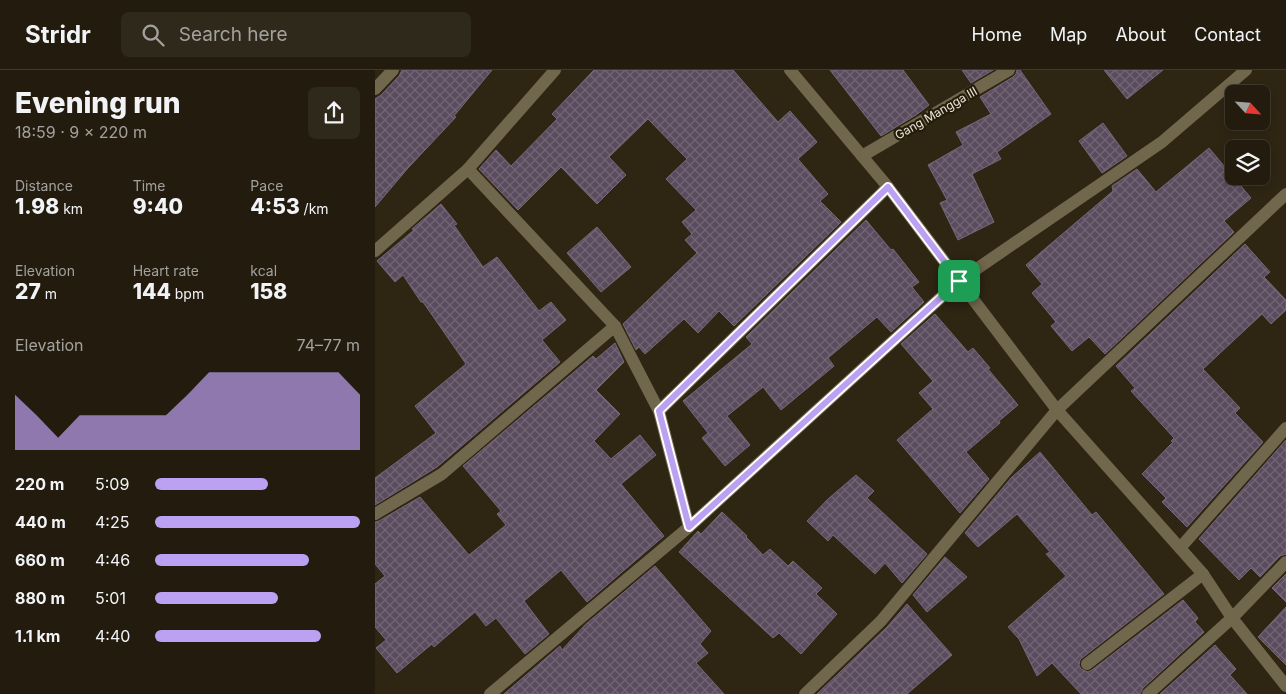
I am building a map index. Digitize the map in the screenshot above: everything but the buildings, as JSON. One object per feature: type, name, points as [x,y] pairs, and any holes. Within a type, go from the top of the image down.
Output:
[{"type":"street","points":[[375,89],[393,70]]},
{"type":"street","points":[[375,251],[468,169],[555,70]]},
{"type":"street","points":[[791,70],[888,187],[1057,410],[1203,574],[1232,618],[1286,686]]},
{"type":"street","name":"Gang Mangga III","points":[[862,156],[1009,70]]},
{"type":"street","points":[[490,694],[689,527],[959,281],[1162,142],[1246,70]]},
{"type":"street","points":[[468,169],[615,326],[659,411],[689,527]]},
{"type":"street","points":[[659,411],[888,187]]},
{"type":"street","points":[[805,694],[881,621],[1057,410],[1286,194]]},
{"type":"street","points":[[375,514],[442,474],[615,326]]},
{"type":"street","points":[[1180,548],[1286,428]]},
{"type":"street","points":[[1148,694],[1232,618],[1286,562]]},
{"type":"street","points":[[1087,664],[1203,574]]},
{"type":"route","points":[[888,187],[959,281],[689,527],[659,411],[888,187]]}]
